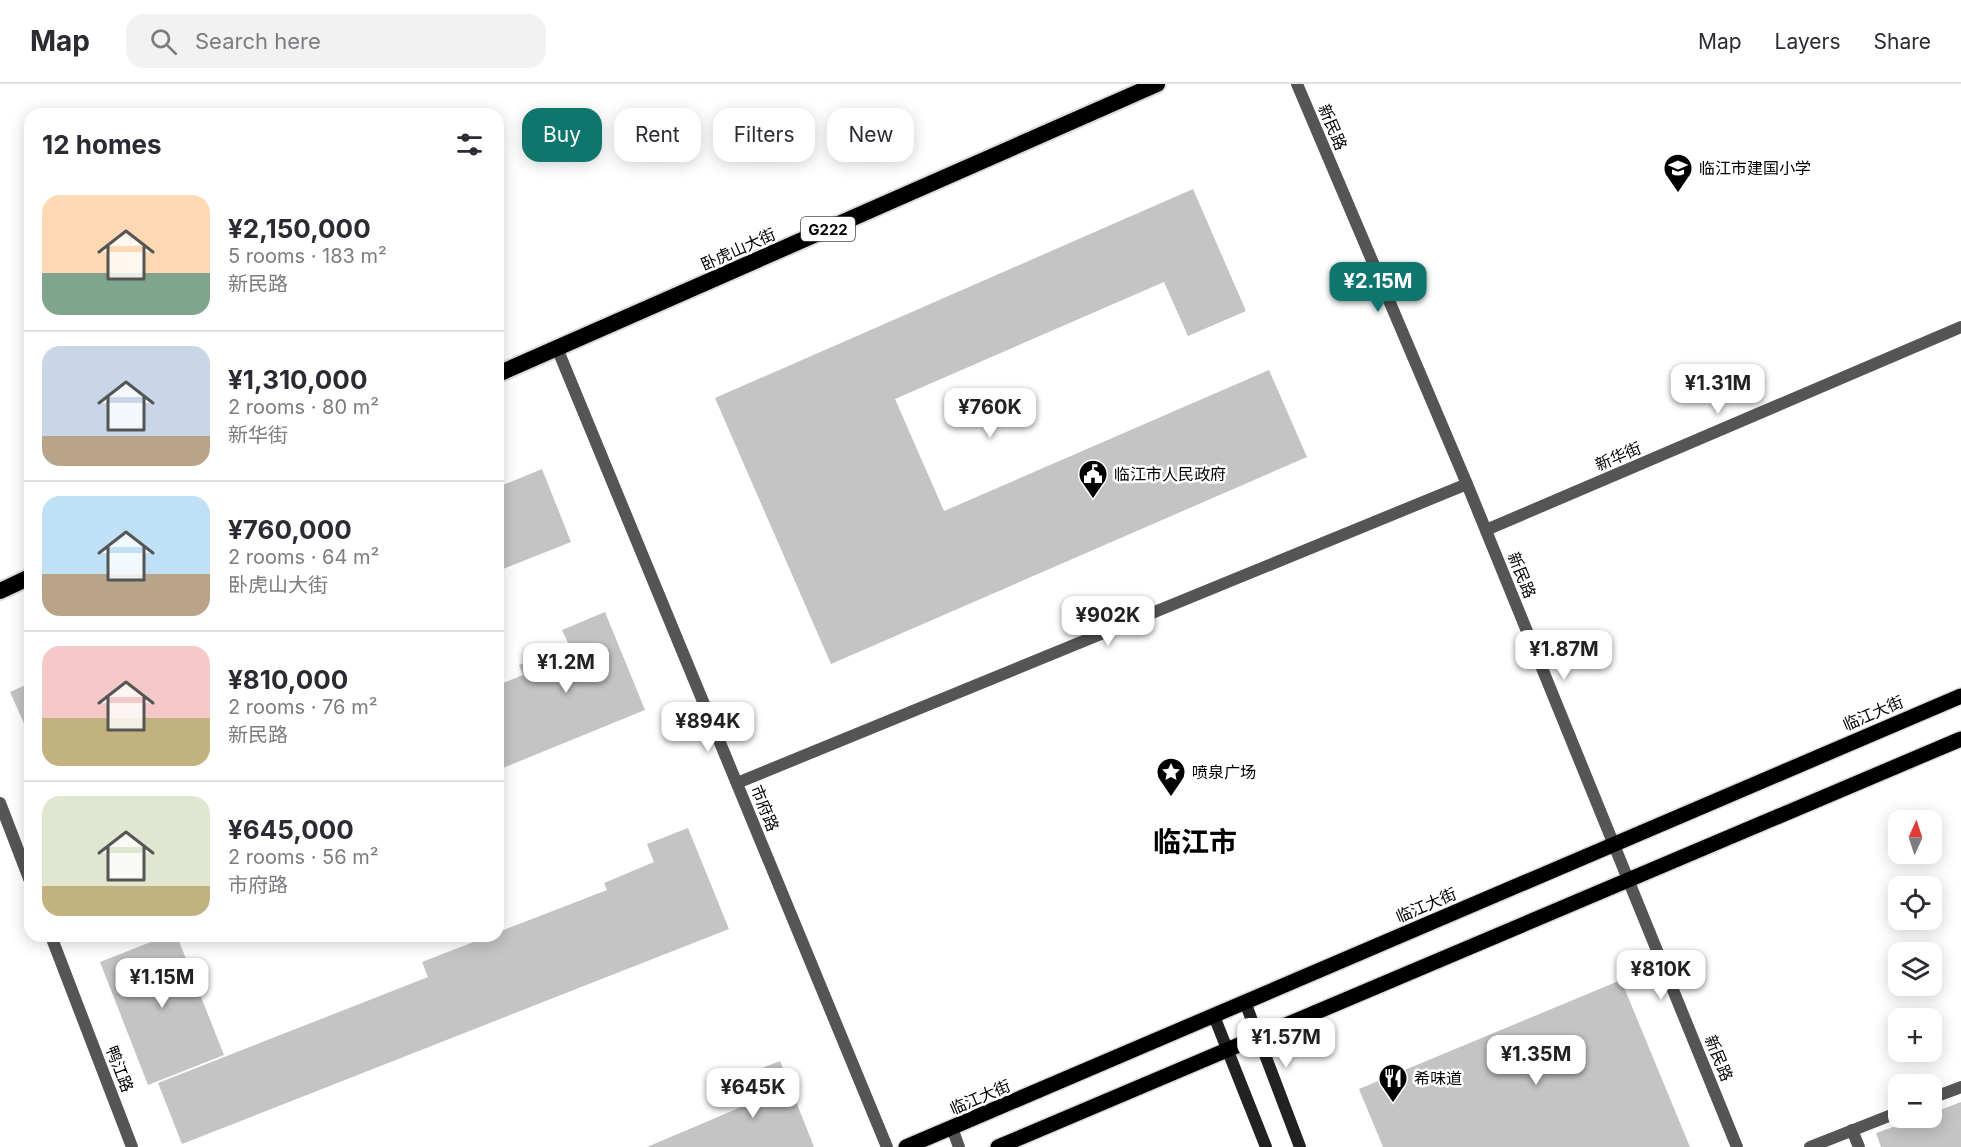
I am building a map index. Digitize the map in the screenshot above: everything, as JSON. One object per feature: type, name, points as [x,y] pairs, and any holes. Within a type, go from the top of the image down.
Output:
[{"type":"highway","name":"卧虎山大街","points":[[504,371],[1157,84]]},
{"type":"highway","points":[[0,591],[24,581]]},
{"type":"main road","name":"临江大街","points":[[906,1147],[1961,696]]},
{"type":"main road","points":[[998,1147],[1961,739]]},
{"type":"main road","points":[[1245,1002],[1300,1147]]},
{"type":"main road","points":[[1214,1016],[1266,1147]]},
{"type":"street","name":"新民路","points":[[1297,84],[1467,484],[1737,1147]]},
{"type":"street","name":"新华街","points":[[1486,530],[1961,327]]},
{"type":"street","name":"市府路","points":[[557,348],[887,1147]]},
{"type":"street","points":[[737,783],[1467,484]]},
{"type":"street","points":[[0,803],[24,865]]},
{"type":"street","name":"鸭江路","points":[[53,942],[132,1147]]},
{"type":"street","points":[[1942,1094],[1961,1087]]},
{"type":"street","points":[[1809,1147],[1888,1116]]},
{"type":"street","points":[[952,1128],[959,1147]]},
{"type":"street","points":[[1852,1130],[1859,1147]]},
{"type":"building","points":[[1193,189],[1246,311],[1188,336],[1164,282],[895,399],[944,511],[1269,370],[1307,457],[831,664],[715,398]]},
{"type":"building","points":[[542,469],[571,542],[504,569],[504,485]]},
{"type":"building","points":[[605,612],[645,710],[504,768],[504,683],[523,675],[519,665],[569,645],[562,630]]},
{"type":"building","points":[[24,686],[24,724],[10,692]]},
{"type":"building","points":[[688,828],[729,929],[182,1144],[158,1083],[428,977],[422,962],[474,942],[504,942],[504,930],[607,890],[604,883],[654,862],[647,844]]},
{"type":"building","points":[[151,942],[179,942],[224,1055],[148,1085],[100,962]]},
{"type":"building","points":[[1621,980],[1690,1147],[1383,1147],[1359,1089]]},
{"type":"building","points":[[780,1061],[814,1147],[647,1147],[753,1102],[744,1075]]},
{"type":"building","points":[[1961,1102],[1961,1147],[1881,1147],[1876,1133],[1890,1128],[1942,1128],[1942,1109]]},
{"type":"place","name":"临江市建国小学","points":[[1678,194]]},
{"type":"place","name":"临江市人民政府","points":[[1093,500]]},
{"type":"place","name":"喷泉广场","points":[[1171,798]]},
{"type":"place","name":"希味道","points":[[1393,1104]]},
{"type":"district","name":"临江市","points":[[1195,842]]}]
